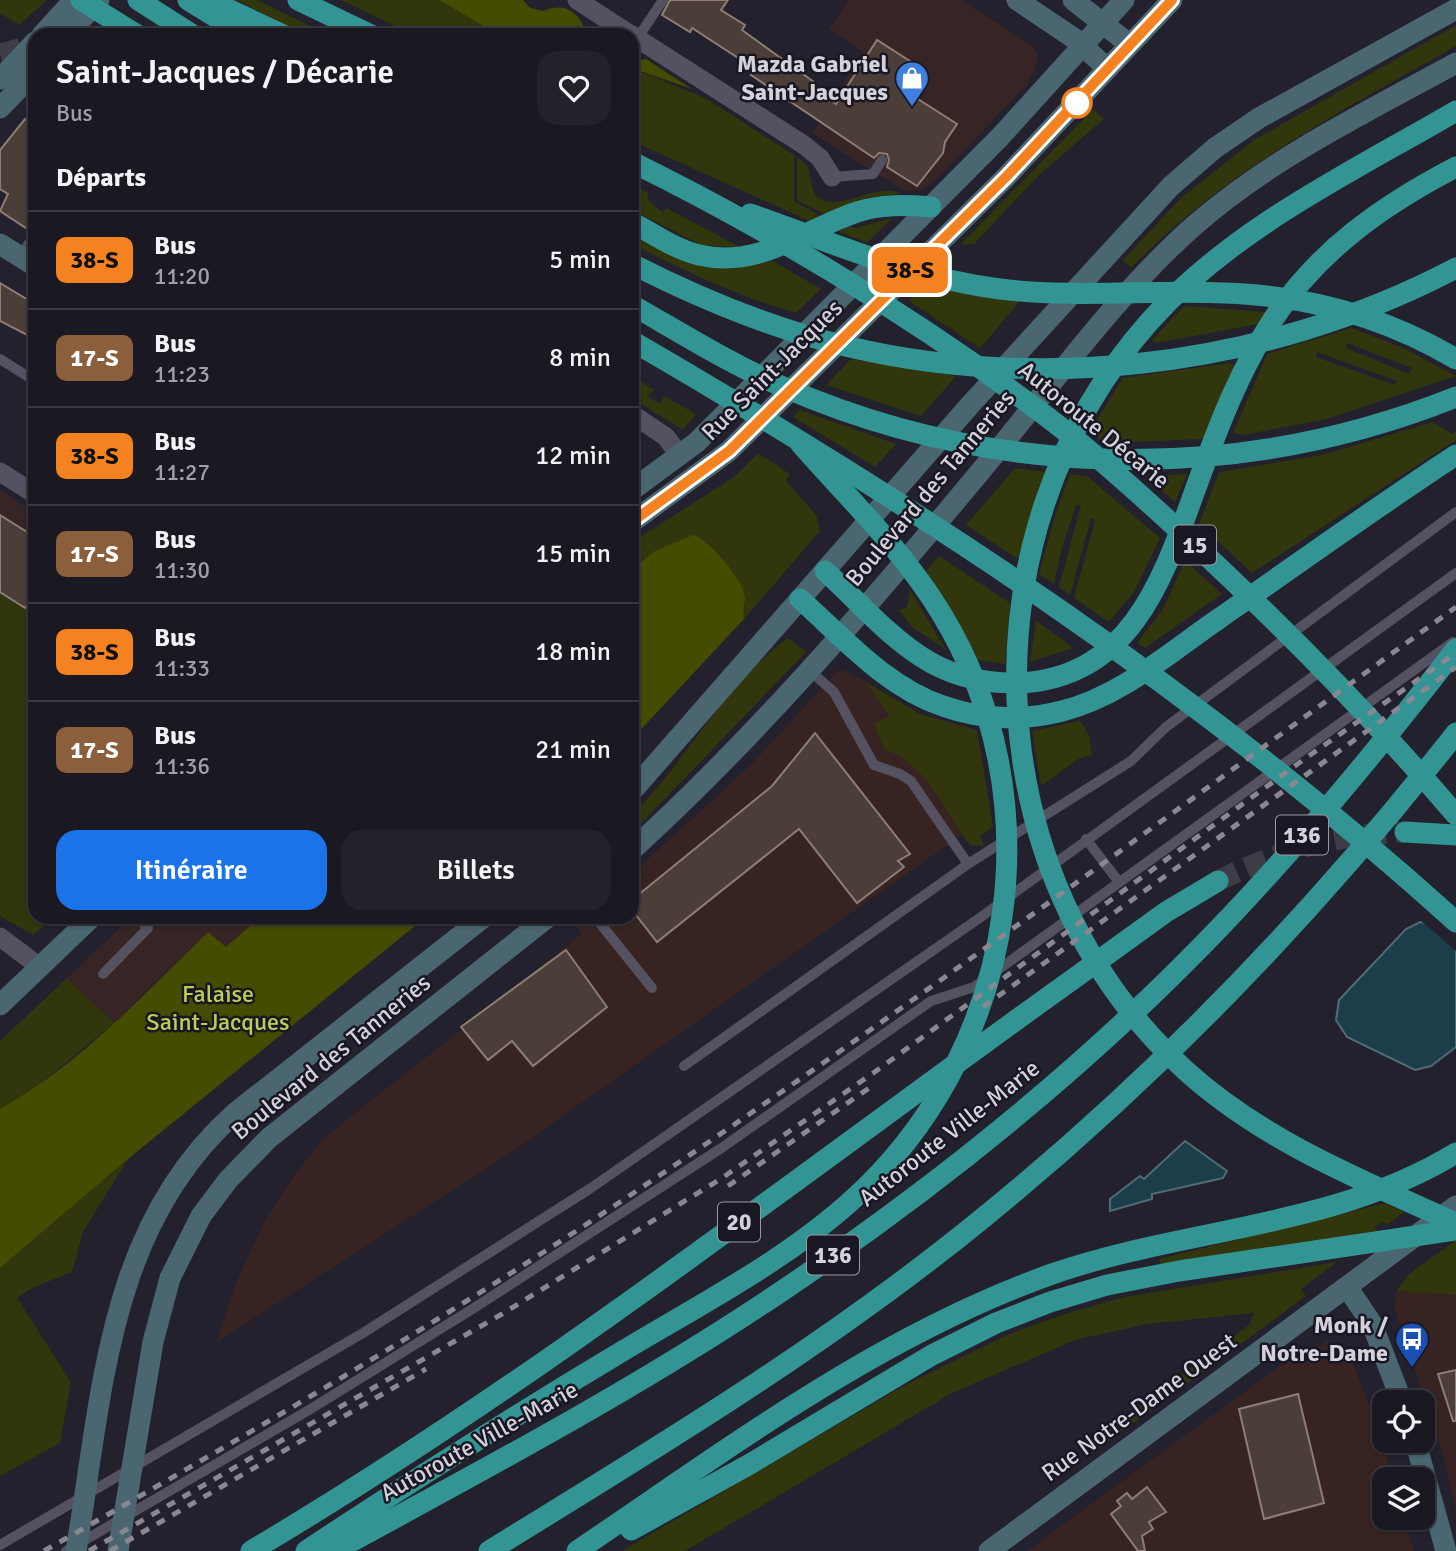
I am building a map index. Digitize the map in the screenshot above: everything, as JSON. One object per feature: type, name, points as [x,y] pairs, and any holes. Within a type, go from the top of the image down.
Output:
[{"type":"highway","points":[[81,0],[126,28]]},
{"type":"highway","points":[[138,0],[182,28]]},
{"type":"highway","points":[[188,0],[234,28]]},
{"type":"highway","points":[[209,0],[268,28]]},
{"type":"highway","points":[[298,0],[356,28]]},
{"type":"highway","points":[[1456,111],[1294,205],[1232,247],[1168,302],[1134,340],[1091,401],[1050,484],[1028,558],[1015,648],[1014,697],[1023,777],[1038,836],[1058,890],[1090,951],[1116,992],[1159,1044],[1198,1081],[1271,1134],[1347,1174],[1456,1223]]},
{"type":"highway","name":"Autoroute Décarie","points":[[639,166],[706,199],[898,316],[1029,403],[1141,496],[1317,662],[1456,815]]},
{"type":"highway","points":[[825,571],[919,656],[950,672],[979,680],[1008,683],[1043,680],[1074,669],[1101,654],[1128,631],[1155,591],[1241,376],[1281,307],[1310,271],[1359,226],[1387,205],[1456,167]]},
{"type":"highway","points":[[706,199],[904,270],[1001,289],[1235,293],[1300,301],[1384,324],[1456,359]]},
{"type":"highway","points":[[639,226],[682,249],[730,258],[765,253],[838,220],[882,207],[931,207]]},
{"type":"highway","points":[[639,267],[709,301],[808,336],[887,354],[946,363],[1049,367],[1148,362],[1228,349],[1295,333],[1370,307],[1456,268]]},
{"type":"highway","points":[[639,309],[771,382],[832,407],[898,428],[986,448],[1085,459],[1183,459],[1236,454],[1355,431],[1456,397]]},
{"type":"highway","points":[[639,345],[800,443],[847,482],[984,557],[1214,722],[1334,817],[1456,922]]},
{"type":"highway","points":[[800,599],[899,685],[942,706],[977,715],[1010,718],[1063,711],[1098,698],[1170,654],[1456,455]]},
{"type":"highway","points":[[306,1551],[456,1452],[791,1246],[863,1190],[913,1134],[962,1053],[995,961],[1004,912],[1008,862],[1001,775],[975,682],[943,616],[847,482]]},
{"type":"highway","name":"Autoroute Ville-Marie","points":[[334,1551],[692,1350],[806,1275],[926,1188],[1044,1093],[1146,1000],[1242,905],[1380,744],[1456,649]]},
{"type":"highway","name":"136","points":[[489,1551],[720,1407],[817,1342],[937,1254],[1031,1178],[1168,1054],[1281,939],[1390,816],[1456,733]]},
{"type":"highway","points":[[1405,832],[1456,835]]},
{"type":"highway","name":"20","points":[[251,1551],[407,1456],[526,1376],[1106,954],[1166,912],[1218,881]]},
{"type":"highway","points":[[577,1551],[845,1375],[936,1323],[1078,1265],[1365,1195],[1419,1175],[1456,1153]]},
{"type":"highway","points":[[592,1551],[750,1464],[932,1355],[1024,1311],[1079,1293],[1141,1278],[1456,1230]]},
{"type":"main road","points":[[48,28],[74,0]]},
{"type":"main road","points":[[73,28],[99,0]]},
{"type":"main road","points":[[1017,0],[1084,46],[1107,68]]},
{"type":"main road","points":[[1073,0],[1129,44]]},
{"type":"main road","name":"Rue Saint-Jacques","points":[[639,485],[689,449],[931,207],[1084,46],[1124,0]]},
{"type":"main road","name":"Rue Saint-Jacques","points":[[639,517],[717,461],[1006,177],[1172,0]]},
{"type":"main road","name":"Boulevard des Tanneries","points":[[639,783],[977,397],[1171,186],[1215,148],[1259,118],[1456,9]]},
{"type":"main road","points":[[0,79],[28,50]]},
{"type":"main road","name":"Boulevard des Tanneries","points":[[639,843],[729,759],[841,635],[1114,309],[1187,232],[1277,164],[1456,63]]},
{"type":"main road","points":[[0,108],[28,79]]},
{"type":"main road","points":[[0,1005],[85,924]]},
{"type":"main road","name":"Boulevard des Tanneries","points":[[76,1551],[123,1290],[136,1255],[171,1185],[200,1147],[251,1100],[475,924]]},
{"type":"main road","name":"Boulevard des Tanneries","points":[[118,1551],[162,1300],[179,1256],[201,1216],[228,1180],[287,1123],[539,924]]},
{"type":"main road","name":"Rue Notre-Dame Ouest","points":[[989,1551],[1456,1206]]},
{"type":"main road","points":[[1347,1287],[1372,1324],[1397,1390]]},
{"type":"main road","points":[[1419,1453],[1446,1551]]},
{"type":"street","points":[[577,0],[621,28]]},
{"type":"street","points":[[639,40],[804,145],[820,158],[832,177]]},
{"type":"street","points":[[639,419],[689,449]]},
{"type":"street","points":[[0,472],[28,490]]},
{"type":"street","points":[[0,937],[40,967]]},
{"type":"lane","points":[[639,29],[663,0]]},
{"type":"lane","points":[[832,177],[873,174],[882,160]]},
{"type":"lane","points":[[12,254],[28,240]]},
{"type":"lane","points":[[0,359],[28,377]]},
{"type":"lane","points":[[684,1066],[968,864],[1140,755],[1166,727],[1456,512]]},
{"type":"lane","points":[[0,1545],[363,1333],[591,1188],[981,917],[1456,573]]},
{"type":"lane","points":[[65,1551],[309,1410],[474,1308],[720,1149],[930,1001],[974,987],[1456,639]]},
{"type":"lane","points":[[809,669],[834,692],[874,765],[911,781],[968,864]]},
{"type":"lane","points":[[1086,839],[1119,883]]},
{"type":"lane","points":[[103,974],[148,928],[144,924]]},
{"type":"lane","points":[[601,924],[652,988]]},
{"type":"shaded area","points":[[848,0],[962,0],[1031,45],[1038,55],[1034,72],[1026,86],[935,181],[922,190],[908,191],[896,186],[812,133],[863,52],[829,29]]},
{"type":"shaded area","points":[[0,490],[28,508],[28,610],[0,592]]},
{"type":"shaded area","points":[[844,670],[866,682],[884,704],[969,830],[513,1151],[217,1342],[235,1285],[264,1223],[294,1176],[323,1139],[582,934],[577,924],[639,924],[639,868],[753,763],[836,672]]},
{"type":"shaded area","points":[[124,924],[252,924],[226,947],[207,932],[114,1023],[67,978]]},
{"type":"shaded area","points":[[1396,1291],[1456,1295],[1456,1511],[1435,1431],[1435,1390],[1421,1390],[1395,1310]]},
{"type":"shaded area","points":[[1327,1341],[1347,1350],[1372,1412],[1372,1453],[1385,1453],[1389,1467],[1372,1467],[1372,1530],[1408,1530],[1414,1551],[1027,1551],[1277,1368]]},
{"type":"green space","points":[[0,0],[46,1],[19,25],[0,13]]},
{"type":"green space","points":[[237,0],[257,0],[315,28],[290,28]]},
{"type":"green space","points":[[341,0],[439,0],[487,28],[399,28]]},
{"type":"green space","points":[[439,0],[523,0],[530,8],[543,11],[568,9],[577,16],[584,28],[487,28]]},
{"type":"green space","points":[[1456,25],[1456,46],[1285,145],[1244,173],[1167,233],[1131,268],[1123,260],[1181,198],[1254,140]]},
{"type":"green space","points":[[646,59],[692,89],[639,70],[639,60]]},
{"type":"green space","points":[[639,71],[705,98],[794,155],[794,201],[822,217],[812,222],[639,144]]},
{"type":"green space","points":[[1093,109],[1104,119],[1040,174],[974,244],[961,244]]},
{"type":"green space","points":[[797,157],[808,166],[814,194],[823,200],[844,201],[879,191],[902,194],[869,197],[826,215],[797,200]]},
{"type":"green space","points":[[639,188],[648,193],[648,200],[663,213],[666,208],[742,248],[701,245],[639,214]]},
{"type":"green space","points":[[892,218],[867,243],[838,231],[848,226],[856,228]]},
{"type":"green space","points":[[639,234],[741,267],[771,260],[821,289],[796,313],[733,291],[639,248]]},
{"type":"green space","points":[[925,285],[1021,300],[980,348],[909,301]]},
{"type":"green space","points":[[1184,306],[1267,312],[1259,324],[1155,343],[1152,340]]},
{"type":"green space","points":[[1351,328],[1404,348],[1456,376],[1327,419],[1243,435],[1233,433],[1267,354]],"holes":[[[1347,343],[1412,368],[1409,374],[1346,348]],[[1317,352],[1397,381],[1395,385],[1316,357]]]},
{"type":"green space","points":[[851,359],[956,376],[921,416],[826,385]]},
{"type":"green space","points":[[1230,363],[1236,366],[1203,439],[1104,443],[1090,431],[1123,378]]},
{"type":"green space","points":[[639,380],[654,390],[647,396],[660,404],[664,396],[696,414],[683,430],[639,402]]},
{"type":"green space","points":[[800,410],[896,444],[875,467],[793,417]]},
{"type":"green space","points":[[1433,422],[1452,434],[1456,431],[1456,440],[1252,573],[1199,524],[1219,472],[1322,455]]},
{"type":"green space","points":[[758,453],[790,474],[786,481],[816,515],[820,531],[744,619],[745,597],[655,551],[639,564],[639,538],[734,477]]},
{"type":"green space","points":[[1015,468],[1046,472],[1018,559],[966,525]]},
{"type":"green space","points":[[1070,474],[1087,476],[1160,538],[1134,592],[1109,622],[1074,598],[1095,520],[1091,518],[1070,595],[1059,587],[1081,505],[1076,505],[1061,551],[1054,584],[1039,574]]},
{"type":"green space","points":[[1187,474],[1175,502],[1145,476]]},
{"type":"green space","points":[[693,535],[700,538],[716,552],[739,581],[745,597],[744,619],[639,732],[639,564],[655,551]]},
{"type":"green space","points":[[939,556],[1010,603],[1005,664],[977,660],[951,610],[926,571]]},
{"type":"green space","points":[[1185,561],[1222,594],[1145,648],[1137,643],[1163,609]]},
{"type":"green space","points":[[910,590],[946,650],[912,627],[899,610],[907,607]]},
{"type":"green space","points":[[0,592],[28,610],[28,924],[46,924],[33,935],[0,916]]},
{"type":"green space","points":[[1036,621],[1074,648],[1030,662]]},
{"type":"green space","points":[[788,638],[806,652],[639,826],[639,808],[671,771],[725,700],[765,657]]},
{"type":"green space","points":[[866,682],[920,714],[977,730],[993,827],[980,836],[984,846],[971,845],[922,775],[911,764],[885,750],[874,724],[890,716]]},
{"type":"green space","points":[[1080,721],[1089,735],[1092,755],[1080,758],[1041,786],[1032,731]]},
{"type":"green space","name":"Falaise Saint-Jacques","points":[[252,924],[417,924],[128,1159],[0,1268],[0,1109],[57,1072],[109,1028],[208,932],[226,947]]},
{"type":"green space","points":[[67,978],[114,1023],[29,1093],[0,1109],[0,1041]]},
{"type":"green space","points":[[128,1159],[83,1232],[72,1272],[32,1288],[17,1298],[71,1382],[60,1443],[0,1476],[0,1268]]},
{"type":"green space","points":[[1385,1203],[1404,1212],[1387,1225],[1383,1221],[1375,1227],[1378,1233],[1161,1266],[1159,1259]]},
{"type":"green space","points":[[1456,1240],[1456,1295],[1396,1291],[1408,1275]]},
{"type":"green space","points":[[1337,1262],[1301,1289],[1306,1296],[1090,1455],[1100,1435],[1249,1325],[1254,1313],[1147,1324],[1075,1340],[952,1393],[685,1551],[622,1551],[907,1384],[1009,1334],[1071,1312],[1125,1297]]},
{"type":"water","points":[[1420,922],[1456,927],[1456,1047],[1431,1066],[1415,1070],[1347,1037],[1336,1020],[1339,1000],[1406,929]]},
{"type":"water","points":[[1185,1141],[1227,1171],[1223,1178],[1152,1194],[1152,1199],[1110,1211],[1110,1199],[1140,1176],[1144,1179]]},
{"type":"pier","points":[[1419,919],[1456,923],[1456,951]]},
{"type":"building","points":[[670,0],[728,0],[721,10],[745,25],[742,30],[814,82],[811,87],[836,104],[877,40],[916,65],[903,85],[909,89],[907,92],[957,124],[945,142],[943,153],[917,186],[887,167],[887,154],[879,153],[874,158],[751,75],[755,69],[692,28],[690,32],[662,15]]},
{"type":"building","points":[[25,119],[28,121],[28,229],[0,211],[8,194],[0,189],[0,150]]},
{"type":"building","points":[[0,283],[28,300],[28,335],[0,321]]},
{"type":"building","points":[[0,515],[28,533],[28,604],[25,608],[0,592]]},
{"type":"building","points":[[815,733],[910,854],[898,861],[904,867],[857,903],[799,829],[657,942],[639,919],[639,894],[772,786]]},
{"type":"building","points":[[566,950],[607,1007],[533,1066],[512,1041],[488,1060],[461,1027]]},
{"type":"building","points":[[1456,1370],[1456,1421],[1453,1421],[1438,1374]]},
{"type":"building","points":[[1298,1394],[1324,1503],[1264,1519],[1239,1409]]},
{"type":"building","points":[[1147,1487],[1166,1512],[1149,1522],[1153,1529],[1142,1536],[1145,1551],[1138,1551],[1111,1514],[1121,1506],[1117,1501],[1127,1493],[1132,1499]]},
{"type":"tunnel","points":[[0,54],[28,47]]},
{"type":"tunnel","points":[[1218,881],[1263,861],[1308,846],[1356,836],[1405,832]]},
{"type":"railway","points":[[44,1551],[332,1383],[614,1206],[933,986],[1456,607]]},
{"type":"railway","points":[[89,1551],[502,1314],[722,1178],[876,1071],[1303,760],[1456,653]]},
{"type":"railway","points":[[983,1007],[1456,667]]},
{"type":"railway","points":[[728,1186],[872,1086]]},
{"type":"railway","points":[[110,1551],[426,1369]]},
{"type":"bus line","name":"38-S","points":[[639,517],[729,451],[929,250],[1006,177],[1172,0]]},
{"type":"place","name":"Mazda Gabriel Saint-Jacques","points":[[912,108]]},
{"type":"place","name":"Monk / Notre-Dame","points":[[1412,1369]]}]
